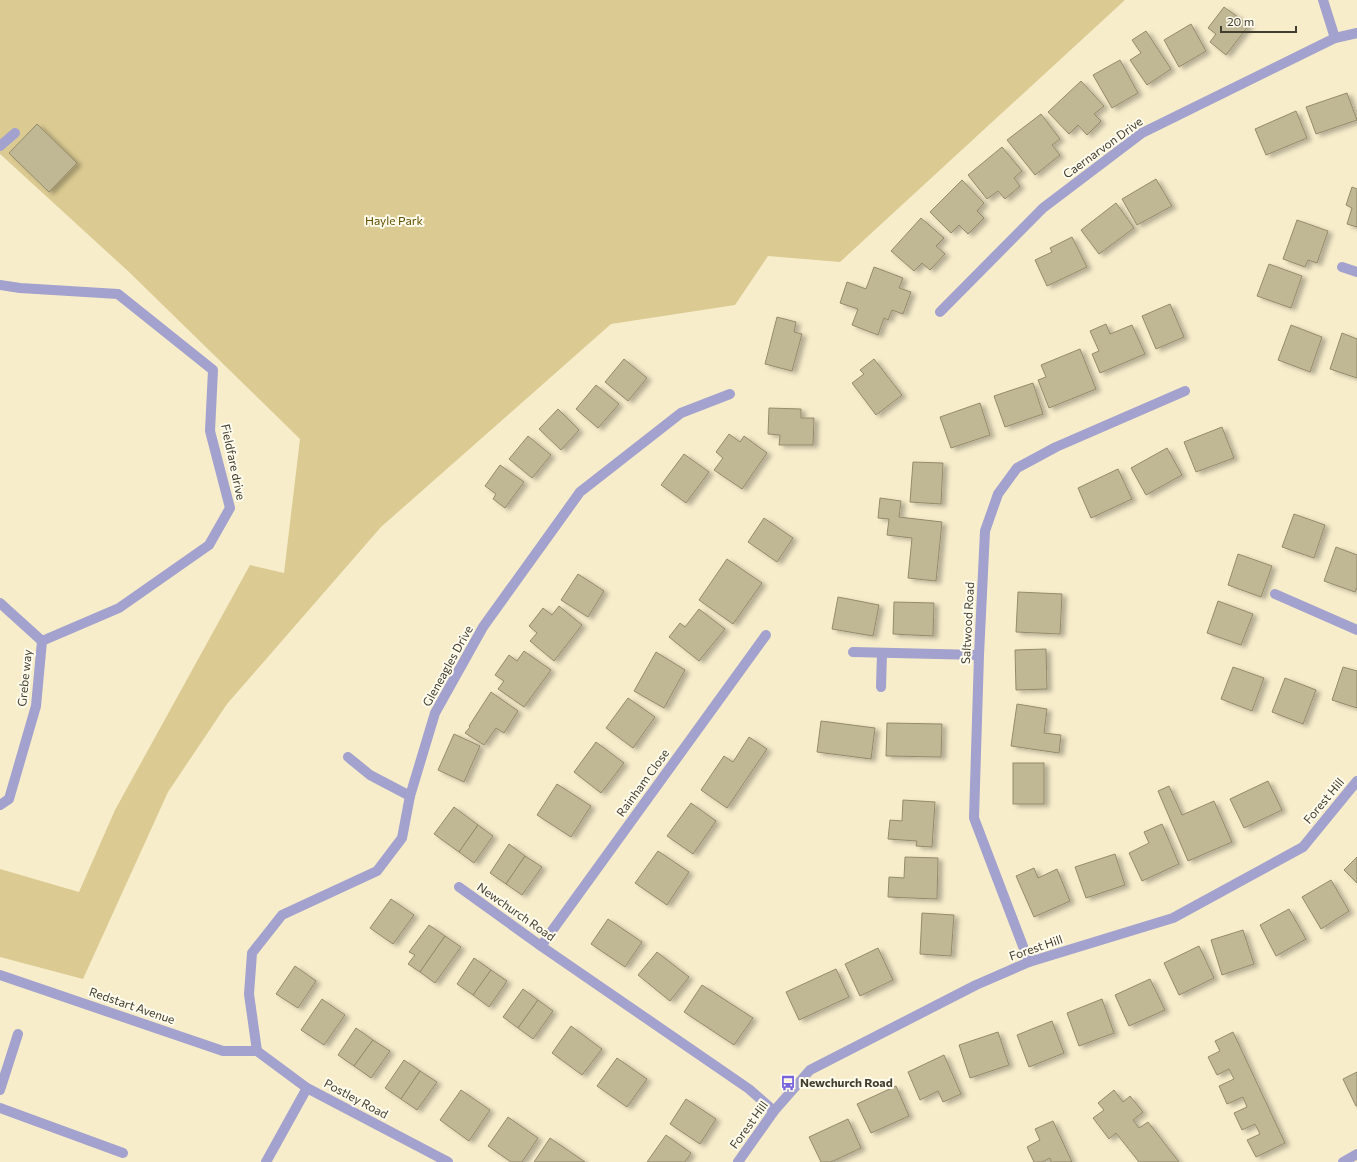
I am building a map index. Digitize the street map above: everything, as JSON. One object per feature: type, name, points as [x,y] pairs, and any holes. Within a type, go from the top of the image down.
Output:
[{"type":"street","points":[[1323,0],[1335,38]]},
{"type":"street","name":"Caernarvon Drive","points":[[940,312],[1043,208],[1142,134],[1335,38],[1357,33]]},
{"type":"street","points":[[0,146],[15,133]]},
{"type":"street","points":[[1342,267],[1357,272]]},
{"type":"street","name":"Fieldfare drive","points":[[0,285],[20,288],[118,294],[213,370],[210,430],[230,508],[209,545],[119,608],[42,641]]},
{"type":"street","name":"Saltwood Road","points":[[1029,962],[974,818],[979,655],[985,531],[998,494],[1017,468],[1056,447],[1185,391]]},
{"type":"street","name":"Gleneagles Drive","points":[[257,1051],[249,994],[252,953],[282,915],[377,871],[402,838],[410,796],[435,714],[483,628],[580,492],[681,413],[730,394]]},
{"type":"street","points":[[1275,594],[1357,630]]},
{"type":"street","points":[[0,603],[42,641]]},
{"type":"street","name":"Rainham Close","points":[[541,946],[766,635]]},
{"type":"street","name":"Grebe way","points":[[0,805],[9,800],[36,706],[42,641]]},
{"type":"street","points":[[853,652],[979,655]]},
{"type":"street","points":[[881,687],[882,653]]},
{"type":"street","points":[[348,757],[370,775],[410,796]]},
{"type":"street","name":"Forest Hill","points":[[738,1162],[774,1111],[810,1070],[976,985],[1029,962],[1173,918],[1302,847],[1357,781]]},
{"type":"street","name":"Newchurch Road","points":[[459,887],[541,946],[750,1089],[774,1111]]},
{"type":"street","name":"Redstart Avenue","points":[[0,975],[223,1052],[257,1051]]},
{"type":"street","points":[[0,1090],[18,1034]]},
{"type":"street","name":"Postley Road","points":[[257,1051],[307,1088],[448,1162]]},
{"type":"street","points":[[266,1162],[307,1088]]},
{"type":"street","points":[[0,1108],[123,1153]]},
{"type":"street","points":[[1343,1162],[1357,1154]]},
{"type":"green space","name":"Hayle Park","points":[[0,0],[1125,0],[840,262],[768,256],[735,305],[611,324],[381,527],[227,704],[168,792],[83,979],[0,957],[0,869],[79,892],[115,810],[250,565],[284,573],[300,439],[129,272],[0,154]]},
{"type":"building","points":[[1224,7],[1249,25],[1226,55],[1210,42],[1216,34],[1208,28]]},
{"type":"building","points":[[1191,24],[1206,51],[1179,67],[1164,40]]},
{"type":"building","points":[[1146,31],[1171,69],[1147,85],[1130,60],[1141,53],[1132,40]]},
{"type":"building","points":[[1120,60],[1138,93],[1112,108],[1093,75]]},
{"type":"building","points":[[1081,81],[1104,106],[1094,114],[1101,121],[1087,135],[1078,125],[1069,134],[1048,112]]},
{"type":"building","points":[[1347,93],[1357,120],[1316,134],[1306,107]]},
{"type":"building","points":[[1296,111],[1307,138],[1266,155],[1255,129]]},
{"type":"building","points":[[1041,114],[1060,139],[1052,145],[1060,155],[1035,175],[1007,140]]},
{"type":"building","points":[[37,124],[77,163],[49,192],[9,153]]},
{"type":"building","points":[[1002,147],[1022,171],[1014,178],[1020,186],[1005,199],[998,191],[987,199],[968,175]]},
{"type":"building","points":[[1156,179],[1172,206],[1137,225],[1122,199]]},
{"type":"building","points":[[962,180],[984,203],[977,211],[984,218],[968,234],[959,225],[951,233],[930,212]]},
{"type":"building","points":[[1352,187],[1357,189],[1357,227],[1347,224],[1352,208],[1346,205]]},
{"type":"building","points":[[1116,203],[1134,228],[1099,254],[1081,230]]},
{"type":"building","points":[[921,218],[944,238],[936,246],[945,254],[930,270],[922,263],[914,271],[891,251]]},
{"type":"building","points":[[1297,220],[1328,231],[1317,263],[1308,260],[1305,267],[1283,259]]},
{"type":"building","points":[[1072,237],[1087,267],[1047,286],[1035,260],[1052,252],[1050,248]]},
{"type":"building","points":[[1269,264],[1302,276],[1291,308],[1257,296]]},
{"type":"building","points":[[874,267],[903,278],[899,288],[911,292],[903,314],[892,310],[888,320],[884,318],[878,335],[852,325],[858,309],[840,303],[847,282],[866,289]]},
{"type":"building","points":[[1170,304],[1184,337],[1156,349],[1142,316]]},
{"type":"building","points":[[777,317],[796,322],[794,332],[802,334],[792,371],[765,364]]},
{"type":"building","points":[[1106,324],[1110,334],[1132,325],[1145,354],[1100,373],[1092,354],[1099,351],[1090,331]]},
{"type":"building","points":[[1291,325],[1322,337],[1310,372],[1278,360]]},
{"type":"building","points":[[1342,333],[1357,339],[1357,378],[1330,369]]},
{"type":"building","points":[[1080,349],[1096,389],[1049,408],[1038,380],[1046,377],[1041,365]]},
{"type":"building","points":[[624,359],[647,378],[628,401],[605,382]]},
{"type":"building","points":[[874,359],[902,395],[876,415],[852,383],[864,374],[860,370]]},
{"type":"building","points":[[1033,383],[1043,414],[1005,427],[994,396]]},
{"type":"building","points":[[596,385],[619,404],[598,428],[576,409]]},
{"type":"building","points":[[980,403],[990,435],[951,448],[940,417]]},
{"type":"building","points":[[769,408],[801,409],[801,418],[814,418],[813,445],[779,445],[780,435],[768,434]]},
{"type":"building","points":[[558,409],[579,430],[561,450],[539,429]]},
{"type":"building","points":[[1222,427],[1234,458],[1196,472],[1184,442]]},
{"type":"building","points":[[729,434],[740,442],[744,436],[767,453],[742,489],[714,470],[723,458],[716,452]]},
{"type":"building","points":[[528,436],[551,455],[532,478],[509,459]]},
{"type":"building","points":[[1167,448],[1182,475],[1146,495],[1131,468]]},
{"type":"building","points":[[684,454],[709,472],[686,503],[661,485]]},
{"type":"building","points":[[913,462],[943,463],[941,504],[910,502]]},
{"type":"building","points":[[500,465],[524,482],[505,508],[493,499],[496,494],[485,486]]},
{"type":"building","points":[[1118,469],[1132,499],[1091,518],[1078,488]]},
{"type":"building","points":[[880,498],[901,501],[899,517],[942,522],[936,581],[908,578],[912,538],[887,535],[889,519],[878,518]]},
{"type":"building","points":[[1294,514],[1325,525],[1314,558],[1282,547]]},
{"type":"building","points":[[764,518],[793,538],[777,562],[748,542]]},
{"type":"building","points":[[1336,547],[1357,555],[1357,587],[1355,592],[1324,581]]},
{"type":"building","points":[[1238,554],[1272,566],[1261,597],[1228,585]]},
{"type":"building","points":[[727,559],[762,583],[733,624],[699,600]]},
{"type":"building","points":[[578,574],[604,591],[588,617],[561,600]]},
{"type":"building","points":[[1018,592],[1062,594],[1060,634],[1016,632]]},
{"type":"building","points":[[838,597],[879,605],[873,636],[832,629]]},
{"type":"building","points":[[1218,601],[1253,614],[1241,645],[1207,633]]},
{"type":"building","points":[[894,602],[934,603],[933,636],[893,634]]},
{"type":"building","points":[[559,606],[582,625],[554,661],[530,641],[537,633],[529,626],[543,608],[552,615]]},
{"type":"building","points":[[699,609],[725,629],[699,661],[669,637],[680,623],[685,627]]},
{"type":"building","points":[[1046,649],[1047,689],[1016,690],[1015,650]]},
{"type":"building","points":[[524,651],[551,670],[524,707],[498,689],[504,681],[495,675],[509,655],[517,661]]},
{"type":"building","points":[[656,652],[685,670],[664,708],[634,691]]},
{"type":"building","points":[[1233,667],[1264,678],[1252,711],[1221,699]]},
{"type":"building","points":[[1343,667],[1357,671],[1357,708],[1332,700]]},
{"type":"building","points":[[1285,678],[1316,690],[1303,724],[1272,712]]},
{"type":"building","points":[[491,692],[518,711],[504,733],[496,728],[484,745],[465,733]]},
{"type":"building","points":[[628,698],[655,717],[633,748],[606,728]]},
{"type":"building","points":[[1017,704],[1047,709],[1044,733],[1061,735],[1059,753],[1011,746]]},
{"type":"building","points":[[821,721],[875,728],[871,759],[817,752]]},
{"type":"building","points":[[887,723],[942,724],[941,757],[886,756]]},
{"type":"building","points":[[454,734],[480,746],[464,782],[438,770]]},
{"type":"building","points":[[749,737],[767,749],[727,808],[701,790],[724,756],[733,762]]},
{"type":"building","points":[[596,742],[624,763],[601,793],[574,772]]},
{"type":"building","points":[[1013,763],[1044,763],[1044,804],[1013,804]]},
{"type":"building","points":[[1268,781],[1282,810],[1244,828],[1230,799]]},
{"type":"building","points":[[557,784],[591,806],[571,837],[537,815]]},
{"type":"building","points":[[1169,786],[1182,815],[1214,801],[1232,842],[1188,861],[1158,791]]},
{"type":"building","points":[[903,800],[935,802],[932,847],[916,846],[917,841],[888,839],[890,820],[902,821]]},
{"type":"building","points":[[691,803],[716,821],[693,854],[667,836]]},
{"type":"building","points":[[454,807],[478,825],[459,852],[434,834]]},
{"type":"building","points":[[1162,824],[1179,864],[1142,881],[1129,853],[1149,843],[1144,832]]},
{"type":"building","points":[[478,825],[493,836],[474,863],[459,852]]},
{"type":"building","points":[[509,844],[525,856],[506,884],[490,873]]},
{"type":"building","points":[[658,851],[689,872],[667,905],[635,883]]},
{"type":"building","points":[[1115,854],[1125,885],[1086,898],[1075,867]]},
{"type":"building","points":[[525,856],[542,867],[522,895],[506,884]]},
{"type":"building","points":[[905,857],[938,858],[937,899],[888,897],[889,877],[904,878]]},
{"type":"building","points":[[1357,857],[1357,883],[1344,870]]},
{"type":"building","points":[[1034,868],[1038,878],[1057,869],[1070,901],[1034,917],[1016,876]]},
{"type":"building","points":[[1331,880],[1349,911],[1321,929],[1302,897]]},
{"type":"building","points":[[391,899],[414,915],[393,944],[370,928]]},
{"type":"building","points":[[1289,909],[1306,939],[1276,956],[1260,925]]},
{"type":"building","points":[[922,913],[954,915],[951,956],[920,954]]},
{"type":"building","points":[[608,919],[642,942],[625,967],[591,944]]},
{"type":"building","points":[[429,925],[445,936],[420,972],[408,964],[415,955],[409,952]]},
{"type":"building","points":[[1243,930],[1254,964],[1222,975],[1211,940]]},
{"type":"building","points":[[445,936],[461,947],[435,983],[420,972]]},
{"type":"building","points":[[1199,946],[1214,978],[1179,995],[1164,963]]},
{"type":"building","points":[[878,948],[893,980],[860,996],[845,964]]},
{"type":"building","points":[[657,952],[689,977],[670,1001],[638,975]]},
{"type":"building","points":[[474,958],[491,970],[473,995],[457,984]]},
{"type":"building","points":[[295,966],[316,981],[298,1008],[276,994]]},
{"type":"building","points":[[836,969],[849,997],[799,1020],[786,992]]},
{"type":"building","points":[[491,970],[507,981],[489,1007],[473,995]]},
{"type":"building","points":[[1150,979],[1165,1010],[1129,1026],[1115,995]]},
{"type":"building","points":[[702,985],[753,1018],[734,1045],[684,1012]]},
{"type":"building","points":[[523,989],[538,1000],[518,1028],[503,1017]]},
{"type":"building","points":[[322,999],[345,1015],[324,1045],[301,1030]]},
{"type":"building","points":[[1102,999],[1114,1033],[1079,1046],[1067,1013]]},
{"type":"building","points":[[538,1000],[553,1011],[533,1039],[518,1028]]},
{"type":"building","points":[[1052,1021],[1064,1053],[1029,1067],[1017,1035]]},
{"type":"building","points":[[571,1026],[602,1049],[582,1075],[552,1053]]},
{"type":"building","points":[[356,1028],[373,1040],[354,1066],[338,1055]]},
{"type":"building","points":[[998,1032],[1009,1065],[970,1078],[959,1045]]},
{"type":"building","points":[[1233,1032],[1285,1143],[1256,1157],[1247,1140],[1260,1134],[1255,1124],[1242,1130],[1234,1113],[1247,1107],[1243,1097],[1227,1104],[1219,1086],[1234,1079],[1229,1069],[1217,1075],[1208,1057],[1220,1051],[1215,1041]]},
{"type":"building","points":[[373,1040],[390,1051],[371,1078],[354,1066]]},
{"type":"building","points":[[944,1055],[961,1094],[943,1102],[938,1091],[920,1100],[908,1072]]},
{"type":"building","points":[[617,1058],[647,1079],[627,1107],[597,1086]]},
{"type":"building","points":[[404,1060],[420,1071],[401,1099],[385,1088]]},
{"type":"building","points":[[420,1071],[437,1082],[417,1110],[401,1099]]},
{"type":"building","points":[[1357,1072],[1357,1106],[1356,1106],[1343,1079]]},
{"type":"building","points":[[896,1086],[909,1116],[871,1133],[857,1104]]},
{"type":"building","points":[[461,1090],[490,1110],[469,1141],[440,1120]]},
{"type":"building","points":[[1114,1090],[1123,1102],[1130,1096],[1143,1112],[1133,1120],[1139,1128],[1148,1122],[1179,1162],[1139,1162],[1116,1133],[1109,1139],[1093,1118],[1104,1110],[1098,1103]]},
{"type":"building","points":[[686,1099],[716,1119],[700,1144],[670,1124]]},
{"type":"building","points":[[508,1117],[538,1138],[522,1162],[511,1162],[488,1146]]},
{"type":"building","points":[[848,1119],[861,1148],[831,1162],[821,1162],[809,1137]]},
{"type":"building","points":[[1053,1121],[1072,1162],[1051,1162],[1050,1158],[1042,1162],[1034,1162],[1027,1147],[1040,1140],[1035,1129]]},
{"type":"building","points":[[666,1135],[691,1153],[685,1162],[647,1162]]},
{"type":"building","points":[[550,1138],[585,1162],[534,1162]]},
{"type":"place","name":"Newchurch Road","points":[[788,1083]]}]
